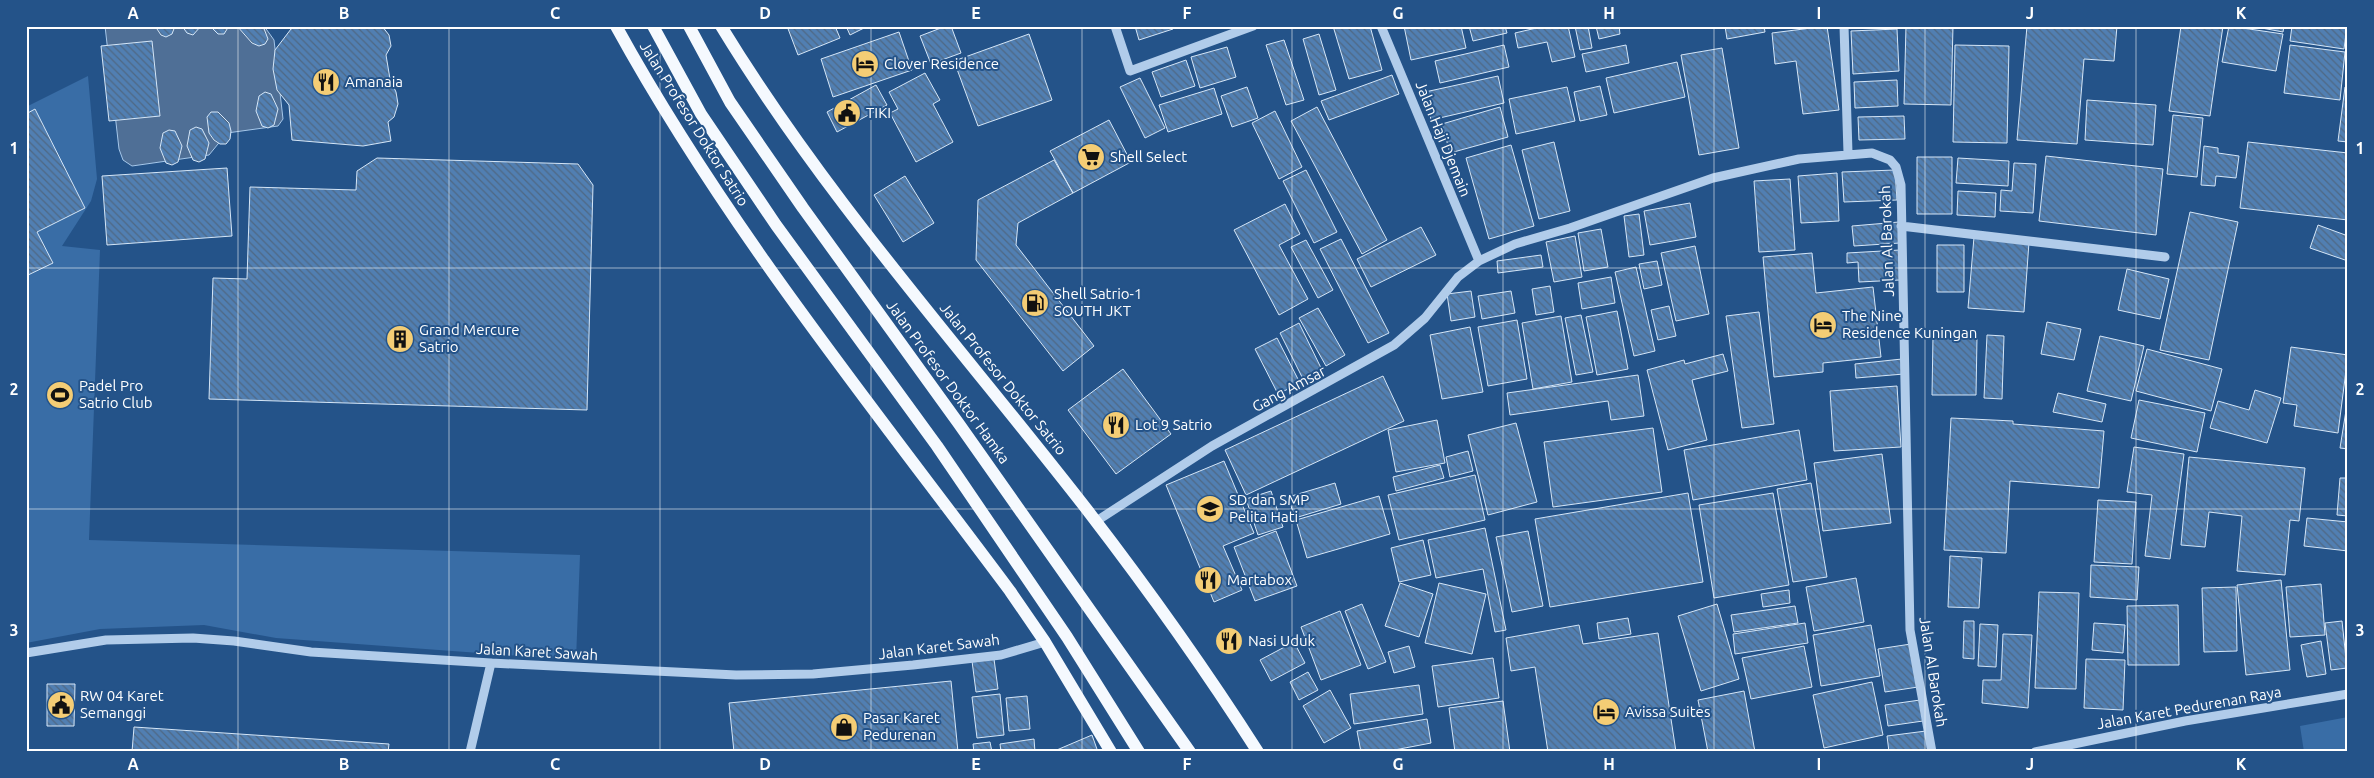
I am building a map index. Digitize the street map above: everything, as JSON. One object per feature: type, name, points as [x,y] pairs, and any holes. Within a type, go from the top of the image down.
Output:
[{"type":"main road","name":"Jalan Profesor Doktor Satrio","points":[[616,26],[631,55],[706,178],[762,261],[1046,642],[1111,752]]},
{"type":"main road","points":[[625,26],[631,55]]},
{"type":"main road","points":[[653,26],[700,114],[776,225],[937,446],[1067,637],[1139,752]]},
{"type":"main road","name":"Jalan Profesor Doktor Hamka","points":[[689,26],[730,102],[803,208],[959,424],[1190,752]]},
{"type":"main road","name":"Jalan Profesor Doktor Satrio","points":[[721,26],[755,81],[812,164],[1095,522],[1191,651],[1258,752]]},
{"type":"street","points":[[1115,26],[1130,70],[1252,26]]},
{"type":"street","name":"Jalan Haji Djemain","points":[[1381,26],[1479,262]]},
{"type":"street","points":[[1844,26],[1848,153]]},
{"type":"street","name":"Jalan Al Barokah","points":[[1479,262],[1515,244],[1570,228],[1713,178],[1800,159],[1848,153],[1872,153],[1890,160],[1896,167],[1901,185],[1910,630],[1932,752]]},
{"type":"street","points":[[1901,226],[2165,257]]},
{"type":"street","name":"Gang Amsar","points":[[1095,522],[1212,446],[1394,345],[1425,318],[1458,277],[1479,262]]},
{"type":"street","name":"Jalan Karet Sawah","points":[[26,653],[106,640],[193,638],[234,640],[311,652],[736,675],[813,674],[1001,655],[1046,642]]},
{"type":"street","points":[[470,752],[491,663]]},
{"type":"street","name":"Jalan Karet Pedurenan Raya","points":[[2035,752],[2185,721],[2348,694]]},
{"type":"shaded area","points":[[105,26],[264,26],[274,40],[283,119],[278,126],[227,133],[209,155],[132,166],[123,160],[119,149]]},
{"type":"shaded area","name":"Padel Pro Satrio Club","points":[[88,76],[97,179],[91,201],[62,246],[100,250],[89,540],[580,555],[576,660],[276,638],[204,625],[100,629],[26,643],[26,107]]},
{"type":"shaded area","points":[[2348,717],[2348,752],[2304,752],[2300,726]]},
{"type":"building","points":[[155,26],[175,26],[172,34],[166,37],[161,35]]},
{"type":"building","points":[[182,26],[201,26],[193,35],[187,33]]},
{"type":"building","points":[[210,26],[229,26],[224,34],[218,34]]},
{"type":"building","points":[[237,26],[263,26],[268,39],[265,44],[259,46],[252,43]]},
{"type":"building","points":[[297,26],[382,26],[389,35],[391,46],[386,55],[390,79],[396,92],[398,104],[394,117],[388,122],[391,141],[363,146],[292,140],[289,105],[277,90],[273,69],[275,50],[291,29]]},
{"type":"building","points":[[787,26],[835,26],[840,38],[798,55]]},
{"type":"building","points":[[846,26],[868,26],[850,35]]},
{"type":"building","points":[[946,26],[951,26],[961,53],[931,64],[920,36]]},
{"type":"building","points":[[1135,26],[1173,26],[1173,29],[1139,40]]},
{"type":"building","points":[[1333,26],[1370,26],[1382,70],[1349,79]]},
{"type":"building","points":[[1404,26],[1461,26],[1466,48],[1411,60]]},
{"type":"building","points":[[1469,26],[1505,26],[1507,33],[1473,41]]},
{"type":"building","points":[[1545,26],[1568,26],[1575,57],[1552,62],[1547,42],[1518,48],[1515,33]]},
{"type":"building","points":[[1575,26],[1588,26],[1592,48],[1580,50]]},
{"type":"building","points":[[1596,26],[1619,26],[1620,34],[1599,39]]},
{"type":"building","points":[[1725,26],[1764,26],[1765,32],[1727,39]]},
{"type":"building","points":[[1827,26],[1839,110],[1803,114],[1796,61],[1775,64],[1772,33]]},
{"type":"building","points":[[1906,26],[1953,26],[1951,105],[1904,104]]},
{"type":"building","points":[[2027,26],[2117,26],[2114,61],[2084,59],[2077,144],[2017,140]]},
{"type":"building","points":[[2181,26],[2223,26],[2210,116],[2169,111]]},
{"type":"building","points":[[2229,26],[2283,34],[2276,71],[2222,62]]},
{"type":"building","points":[[2251,26],[2284,26],[2283,32]]},
{"type":"building","points":[[2292,26],[2347,26],[2344,49],[2290,41]]},
{"type":"building","points":[[1897,29],[1899,71],[1853,74],[1851,31]]},
{"type":"building","points":[[899,32],[912,70],[833,97],[821,59]]},
{"type":"building","points":[[1029,34],[1052,100],[978,126],[954,61]]},
{"type":"building","points":[[1319,34],[1336,90],[1319,95],[1303,39]]},
{"type":"building","points":[[1284,40],[1304,100],[1286,105],[1266,45]]},
{"type":"building","points":[[152,41],[160,116],[109,121],[101,46]]},
{"type":"building","points":[[1504,45],[1509,67],[1440,83],[1435,61]]},
{"type":"building","points":[[1626,45],[1629,63],[1586,72],[1582,54]]},
{"type":"building","points":[[1955,45],[2009,46],[2007,143],[1953,142]]},
{"type":"building","points":[[2290,45],[2345,52],[2340,100],[2284,93]]},
{"type":"building","points":[[1227,47],[1236,77],[1200,88],[1191,57]]},
{"type":"building","points":[[1722,48],[1739,148],[1699,155],[1681,55]]},
{"type":"building","points":[[1186,60],[1195,86],[1161,97],[1152,72]]},
{"type":"building","points":[[1677,62],[1685,97],[1614,113],[1606,78]]},
{"type":"building","points":[[925,73],[940,100],[933,104],[953,142],[916,162],[890,113],[898,109],[889,92]]},
{"type":"building","points":[[1392,75],[1399,94],[1329,120],[1321,101]]},
{"type":"building","points":[[1498,76],[1504,103],[1431,120],[1425,92]]},
{"type":"building","points":[[1140,78],[1165,128],[1145,138],[1120,87]]},
{"type":"building","points":[[1897,80],[1898,106],[1855,108],[1854,82]]},
{"type":"building","points":[[876,85],[887,105],[837,132],[827,112]]},
{"type":"building","points":[[1600,86],[1607,115],[1580,121],[1574,92]]},
{"type":"building","points":[[1247,87],[1258,118],[1232,127],[1221,96]]},
{"type":"building","points":[[1567,87],[1575,121],[1516,134],[1509,99]]},
{"type":"building","points":[[2345,87],[2348,88],[2348,142],[2338,141]]},
{"type":"building","points":[[1214,88],[1222,114],[1168,132],[1159,105]]},
{"type":"building","points":[[265,92],[271,94],[278,109],[274,125],[268,128],[262,126],[256,111],[259,96]]},
{"type":"building","points":[[2087,100],[2156,105],[2153,145],[2085,140]]},
{"type":"building","points":[[1317,107],[1387,240],[1362,254],[1291,121]]},
{"type":"building","points":[[1500,107],[1508,137],[1450,153],[1442,124]]},
{"type":"building","points":[[35,109],[85,208],[37,232],[53,263],[26,276],[26,114]]},
{"type":"building","points":[[1275,111],[1302,167],[1279,179],[1252,123]]},
{"type":"building","points":[[211,112],[218,112],[229,123],[230,139],[226,144],[220,144],[209,133],[207,117]]},
{"type":"building","points":[[2173,115],[2203,118],[2197,177],[2167,174]]},
{"type":"building","points":[[1904,116],[1905,139],[1859,140],[1858,117]]},
{"type":"building","name":"Shell Select","points":[[1109,120],[1131,162],[1073,193],[1050,151]]},
{"type":"building","points":[[196,127],[202,129],[209,143],[205,159],[199,162],[193,160],[187,146],[190,130]]},
{"type":"building","points":[[169,130],[175,131],[182,146],[178,162],[172,165],[166,163],[160,148],[163,133]]},
{"type":"building","points":[[1554,142],[1570,211],[1539,219],[1522,150]]},
{"type":"building","points":[[2248,142],[2348,153],[2348,220],[2240,208]]},
{"type":"building","points":[[1511,145],[1534,226],[1489,239],[1466,158]]},
{"type":"building","points":[[2204,146],[2218,148],[2218,153],[2239,156],[2236,178],[2216,176],[2215,186],[2201,185]]},
{"type":"building","points":[[2046,156],[2163,169],[2156,235],[2039,221]]},
{"type":"building","points":[[1917,157],[1952,157],[1952,214],[1917,214]]},
{"type":"building","name":"Grand Mercure Satrio","points":[[377,158],[578,164],[593,185],[587,410],[209,399],[213,278],[247,279],[250,187],[356,190],[357,171]]},
{"type":"building","points":[[1958,158],[2009,161],[2008,186],[1956,183]]},
{"type":"building","name":"Shell Satrio-1 SOUTH JKT","points":[[1054,160],[1073,193],[1018,223],[1016,245],[1094,346],[1063,371],[976,260],[978,200]]},
{"type":"building","points":[[2014,163],[2036,164],[2033,213],[2000,211],[2001,190],[2012,191]]},
{"type":"building","points":[[227,168],[232,236],[107,245],[102,176]]},
{"type":"building","points":[[1306,170],[1337,232],[1314,243],[1283,181]]},
{"type":"building","points":[[1895,170],[1897,200],[1844,202],[1842,172]]},
{"type":"building","points":[[1837,173],[1839,221],[1801,223],[1798,176]]},
{"type":"building","points":[[905,176],[934,223],[903,242],[874,195]]},
{"type":"building","points":[[1790,179],[1795,250],[1759,252],[1754,181]]},
{"type":"building","points":[[1958,191],[1996,193],[1995,217],[1957,215]]},
{"type":"building","points":[[1690,203],[1696,237],[1650,245],[1644,211]]},
{"type":"building","points":[[1285,204],[1300,234],[1279,245],[1308,299],[1279,315],[1234,230]]},
{"type":"building","points":[[2190,212],[2238,222],[2209,360],[2160,350]]},
{"type":"building","points":[[1639,214],[1644,255],[1629,257],[1624,216]]},
{"type":"building","points":[[1899,222],[1900,243],[1854,246],[1852,226]]},
{"type":"building","points":[[2318,225],[2348,236],[2348,261],[2310,248]]},
{"type":"building","points":[[1421,227],[1436,255],[1371,287],[1357,259]]},
{"type":"building","points":[[1601,229],[1608,267],[1584,271],[1578,233]]},
{"type":"building","points":[[1575,236],[1582,277],[1554,282],[1546,242]]},
{"type":"building","points":[[1974,237],[2029,242],[2024,312],[1968,308]]},
{"type":"building","points":[[1341,239],[1389,333],[1368,343],[1320,249]]},
{"type":"building","points":[[1306,240],[1333,290],[1318,298],[1291,247]]},
{"type":"building","points":[[1937,245],[1964,245],[1964,292],[1937,292]]},
{"type":"building","points":[[1695,246],[1709,314],[1676,321],[1661,253]]},
{"type":"building","points":[[1900,250],[1900,280],[1859,282],[1858,262],[1847,263],[1847,253]]},
{"type":"building","name":"The Nine Residence Kuningan","points":[[1812,253],[1816,293],[1873,287],[1881,357],[1823,363],[1823,372],[1774,377],[1763,257]]},
{"type":"building","points":[[1541,255],[1543,267],[1498,273],[1497,261]]},
{"type":"building","points":[[1657,261],[1662,285],[1644,289],[1639,264]]},
{"type":"building","points":[[1636,267],[1655,351],[1634,356],[1615,272]]},
{"type":"building","points":[[2127,269],[2169,279],[2160,319],[2118,310]]},
{"type":"building","points":[[1611,277],[1615,303],[1582,309],[1578,283]]},
{"type":"building","points":[[1550,286],[1554,312],[1536,315],[1532,289]]},
{"type":"building","points":[[1471,291],[1475,317],[1451,321],[1447,294]]},
{"type":"building","points":[[1511,291],[1515,313],[1482,319],[1478,296]]},
{"type":"building","points":[[1669,306],[1676,336],[1658,340],[1651,310]]},
{"type":"building","points":[[1318,308],[1345,355],[1326,366],[1299,318]]},
{"type":"building","points":[[1617,311],[1628,369],[1597,375],[1586,317]]},
{"type":"building","points":[[1759,312],[1774,424],[1742,428],[1726,316]]},
{"type":"building","points":[[1581,315],[1593,372],[1576,375],[1565,318]]},
{"type":"building","points":[[1561,316],[1572,382],[1533,389],[1522,323]]},
{"type":"building","points":[[1517,320],[1527,379],[1488,386],[1478,327]]},
{"type":"building","points":[[2047,322],[2081,329],[2074,360],[2041,354]]},
{"type":"building","points":[[1299,323],[1324,374],[1305,383],[1280,333]]},
{"type":"building","points":[[1470,327],[1483,392],[1442,399],[1430,335]]},
{"type":"building","points":[[1987,335],[2004,336],[2002,399],[1984,398]]},
{"type":"building","points":[[1933,336],[1977,337],[1976,395],[1932,395]]},
{"type":"building","points":[[2100,336],[2144,346],[2131,401],[2087,391]]},
{"type":"building","points":[[1277,338],[1300,383],[1278,394],[1255,349]]},
{"type":"building","points":[[2291,347],[2348,355],[2338,433],[2294,426],[2297,405],[2283,403]]},
{"type":"building","points":[[2147,349],[2222,369],[2211,411],[2136,391]]},
{"type":"building","points":[[1723,354],[1728,371],[1692,380],[1707,440],[1668,450],[1647,370],[1684,360],[1685,364]]},
{"type":"building","points":[[1902,359],[1904,374],[1856,378],[1855,364]]},
{"type":"building","points":[[1123,369],[1171,434],[1116,474],[1068,410]]},
{"type":"building","points":[[1638,375],[1644,416],[1611,420],[1608,401],[1510,415],[1507,393]]},
{"type":"building","points":[[1383,376],[1404,421],[1246,495],[1225,450]]},
{"type":"building","points":[[1897,386],[1901,447],[1834,451],[1830,391]]},
{"type":"building","points":[[2255,390],[2281,398],[2267,443],[2210,428],[2218,401],[2249,410]]},
{"type":"building","points":[[2058,393],[2106,404],[2102,422],[2053,412]]},
{"type":"building","points":[[2348,398],[2348,449],[2340,448]]},
{"type":"building","points":[[2139,400],[2205,413],[2197,452],[2131,438]]},
{"type":"building","points":[[1951,418],[2013,421],[2013,424],[2104,431],[2099,488],[2010,481],[2006,553],[1944,550]]},
{"type":"building","points":[[1437,420],[1445,463],[1396,472],[1388,430]]},
{"type":"building","points":[[1516,423],[1537,502],[1488,515],[1468,435]]},
{"type":"building","points":[[1653,428],[1662,492],[1553,507],[1544,442]]},
{"type":"building","points":[[1799,430],[1807,480],[1693,500],[1684,450]]},
{"type":"building","points":[[2134,447],[2184,454],[2170,559],[2145,556],[2152,495],[2127,492]]},
{"type":"building","points":[[1468,451],[1473,471],[1450,477],[1446,457]]},
{"type":"building","points":[[1882,454],[1891,523],[1823,531],[1814,463]]},
{"type":"building","points":[[2189,457],[2305,468],[2299,521],[2290,520],[2285,575],[2237,571],[2242,516],[2209,512],[2205,547],[2181,545]]},
{"type":"building","name":"SD dan SMP Pelita Hati","points":[[1224,461],[1254,533],[1223,546],[1242,590],[1214,602],[1166,485]]},
{"type":"building","points":[[1440,465],[1444,478],[1396,491],[1393,477]]},
{"type":"building","points":[[1475,475],[1485,520],[1399,540],[1388,495]]},
{"type":"building","points":[[2340,478],[2348,478],[2348,516],[2337,515]]},
{"type":"building","points":[[1335,483],[1341,504],[1295,518],[1288,497]]},
{"type":"building","points":[[1811,483],[1827,577],[1793,582],[1777,489]]},
{"type":"building","points":[[1271,491],[1283,527],[1258,535],[1246,499]]},
{"type":"building","points":[[1688,493],[1703,582],[1550,607],[1535,519]]},
{"type":"building","points":[[1773,493],[1789,585],[1714,598],[1699,505]]},
{"type":"building","points":[[1379,496],[1390,534],[1307,558],[1296,520]]},
{"type":"building","points":[[2098,500],[2136,502],[2132,564],[2094,562]]},
{"type":"building","points":[[2307,518],[2348,522],[2348,551],[2304,546]]},
{"type":"building","points":[[1485,528],[1506,630],[1495,632],[1483,569],[1436,578],[1428,540]]},
{"type":"building","points":[[1276,531],[1297,586],[1255,601],[1234,547]]},
{"type":"building","points":[[1528,531],[1543,606],[1512,612],[1496,537]]},
{"type":"building","points":[[1423,540],[1431,575],[1399,582],[1391,548]]},
{"type":"building","points":[[1950,556],[1982,558],[1979,608],[1948,607]]},
{"type":"building","points":[[2091,565],[2139,567],[2137,600],[2090,597]]},
{"type":"building","points":[[1856,578],[1864,622],[1814,631],[1806,587]]},
{"type":"building","points":[[2281,580],[2290,670],[2246,675],[2237,585]]},
{"type":"building","points":[[1400,583],[1433,594],[1419,637],[1385,626]]},
{"type":"building","points":[[1439,583],[1486,594],[1472,654],[1425,643]]},
{"type":"building","points":[[2321,584],[2325,635],[2290,637],[2286,587]]},
{"type":"building","points":[[2236,587],[2237,651],[2204,652],[2202,588]]},
{"type":"building","points":[[1789,590],[1790,603],[1763,607],[1761,594]]},
{"type":"building","points":[[2039,592],[2079,593],[2076,689],[2035,688]]},
{"type":"building","points":[[1362,604],[1386,662],[1368,669],[1345,611]]},
{"type":"building","points":[[1717,604],[1739,679],[1701,691],[1678,616]]},
{"type":"building","points":[[2178,605],[2179,665],[2128,665],[2127,606]]},
{"type":"building","points":[[1795,606],[1798,623],[1734,632],[1731,615]]},
{"type":"building","points":[[1340,611],[1361,665],[1321,680],[1301,627]]},
{"type":"building","points":[[1628,618],[1631,634],[1599,639],[1597,623]]},
{"type":"building","points":[[1964,621],[1974,621],[1974,659],[1963,658]]},
{"type":"building","points":[[2342,621],[2347,668],[2331,670],[2325,623]]},
{"type":"building","points":[[1805,623],[1808,643],[1735,654],[1733,634]]},
{"type":"building","points":[[2094,623],[2125,625],[2123,653],[2092,650]]},
{"type":"building","points":[[1980,624],[1998,625],[1996,667],[1978,666]]},
{"type":"building","name":"Avissa Suites","points":[[1579,625],[1583,644],[1658,633],[1676,752],[1548,752],[1535,667],[1511,671],[1506,638]]},
{"type":"building","points":[[1871,625],[1880,676],[1821,686],[1813,635]]},
{"type":"building","points":[[2003,634],[2032,635],[2028,708],[1982,703],[1983,680],[2001,680]]},
{"type":"building","points":[[2321,641],[2326,674],[2307,677],[2301,645]]},
{"type":"building","points":[[1294,642],[1305,663],[1271,681],[1260,660]]},
{"type":"building","points":[[1911,644],[1918,687],[1885,692],[1878,649]]},
{"type":"building","points":[[1409,646],[1415,667],[1394,673],[1388,652]]},
{"type":"building","points":[[1804,646],[1812,687],[1751,699],[1742,658]]},
{"type":"building","points":[[1493,658],[1499,698],[1438,707],[1432,666]]},
{"type":"building","points":[[994,659],[998,689],[976,692],[972,661]]},
{"type":"building","points":[[2086,659],[2125,660],[2123,710],[2084,708]]},
{"type":"building","points":[[1308,672],[1318,690],[1299,700],[1290,682]]},
{"type":"building","name":"Pasar Karet Pedurenan","points":[[951,681],[958,752],[734,752],[729,703]]},
{"type":"building","points":[[1872,682],[1883,735],[1824,748],[1813,695]]},
{"type":"building","name":"RW 04 Karet Semanggi","points":[[47,684],[75,684],[74,726],[47,726]]},
{"type":"building","points":[[1419,685],[1423,714],[1354,724],[1350,694]]},
{"type":"building","points":[[1330,690],[1351,728],[1324,743],[1303,706]]},
{"type":"building","points":[[1744,691],[1755,752],[1708,752],[1698,700]]},
{"type":"building","points":[[1000,694],[1004,735],[977,738],[972,697]]},
{"type":"building","points":[[1027,696],[1030,729],[1009,731],[1006,698]]},
{"type":"building","points":[[1920,700],[1923,721],[1888,726],[1885,705]]},
{"type":"building","points":[[1503,701],[1510,752],[1455,752],[1449,708]]},
{"type":"building","points":[[1427,719],[1431,743],[1384,752],[1361,752],[1357,731]]},
{"type":"building","points":[[134,727],[389,744],[388,752],[132,752]]},
{"type":"building","points":[[1926,731],[1929,751],[1889,752],[1887,736]]},
{"type":"building","points":[[1092,735],[1098,752],[1052,752]]},
{"type":"building","points":[[1034,739],[1035,752],[1001,752],[1000,744]]},
{"type":"building","points":[[990,742],[992,752],[974,752],[973,744]]},
{"type":"place","name":"Clover Residence","points":[[865,64]]},
{"type":"place","name":"Amanaia","points":[[326,82]]},
{"type":"place","name":"TIKI","points":[[847,113]]},
{"type":"place","name":"Shell Select","points":[[1091,157]]},
{"type":"place","name":"Shell Satrio-1 SOUTH JKT","points":[[1035,303]]},
{"type":"place","name":"The Nine Residence Kuningan","points":[[1823,325]]},
{"type":"place","name":"Grand Mercure Satrio","points":[[400,339]]},
{"type":"place","name":"Padel Pro Satrio Club","points":[[60,395]]},
{"type":"place","name":"Lot 9 Satrio","points":[[1116,425]]},
{"type":"place","name":"SD dan SMP Pelita Hati","points":[[1210,509]]},
{"type":"place","name":"Martabox","points":[[1208,580]]},
{"type":"place","name":"Nasi Uduk","points":[[1229,641]]},
{"type":"place","name":"RW 04 Karet Semanggi","points":[[61,705]]},
{"type":"place","name":"Avissa Suites","points":[[1606,712]]},
{"type":"place","name":"Pasar Karet Pedurenan","points":[[844,727]]}]
